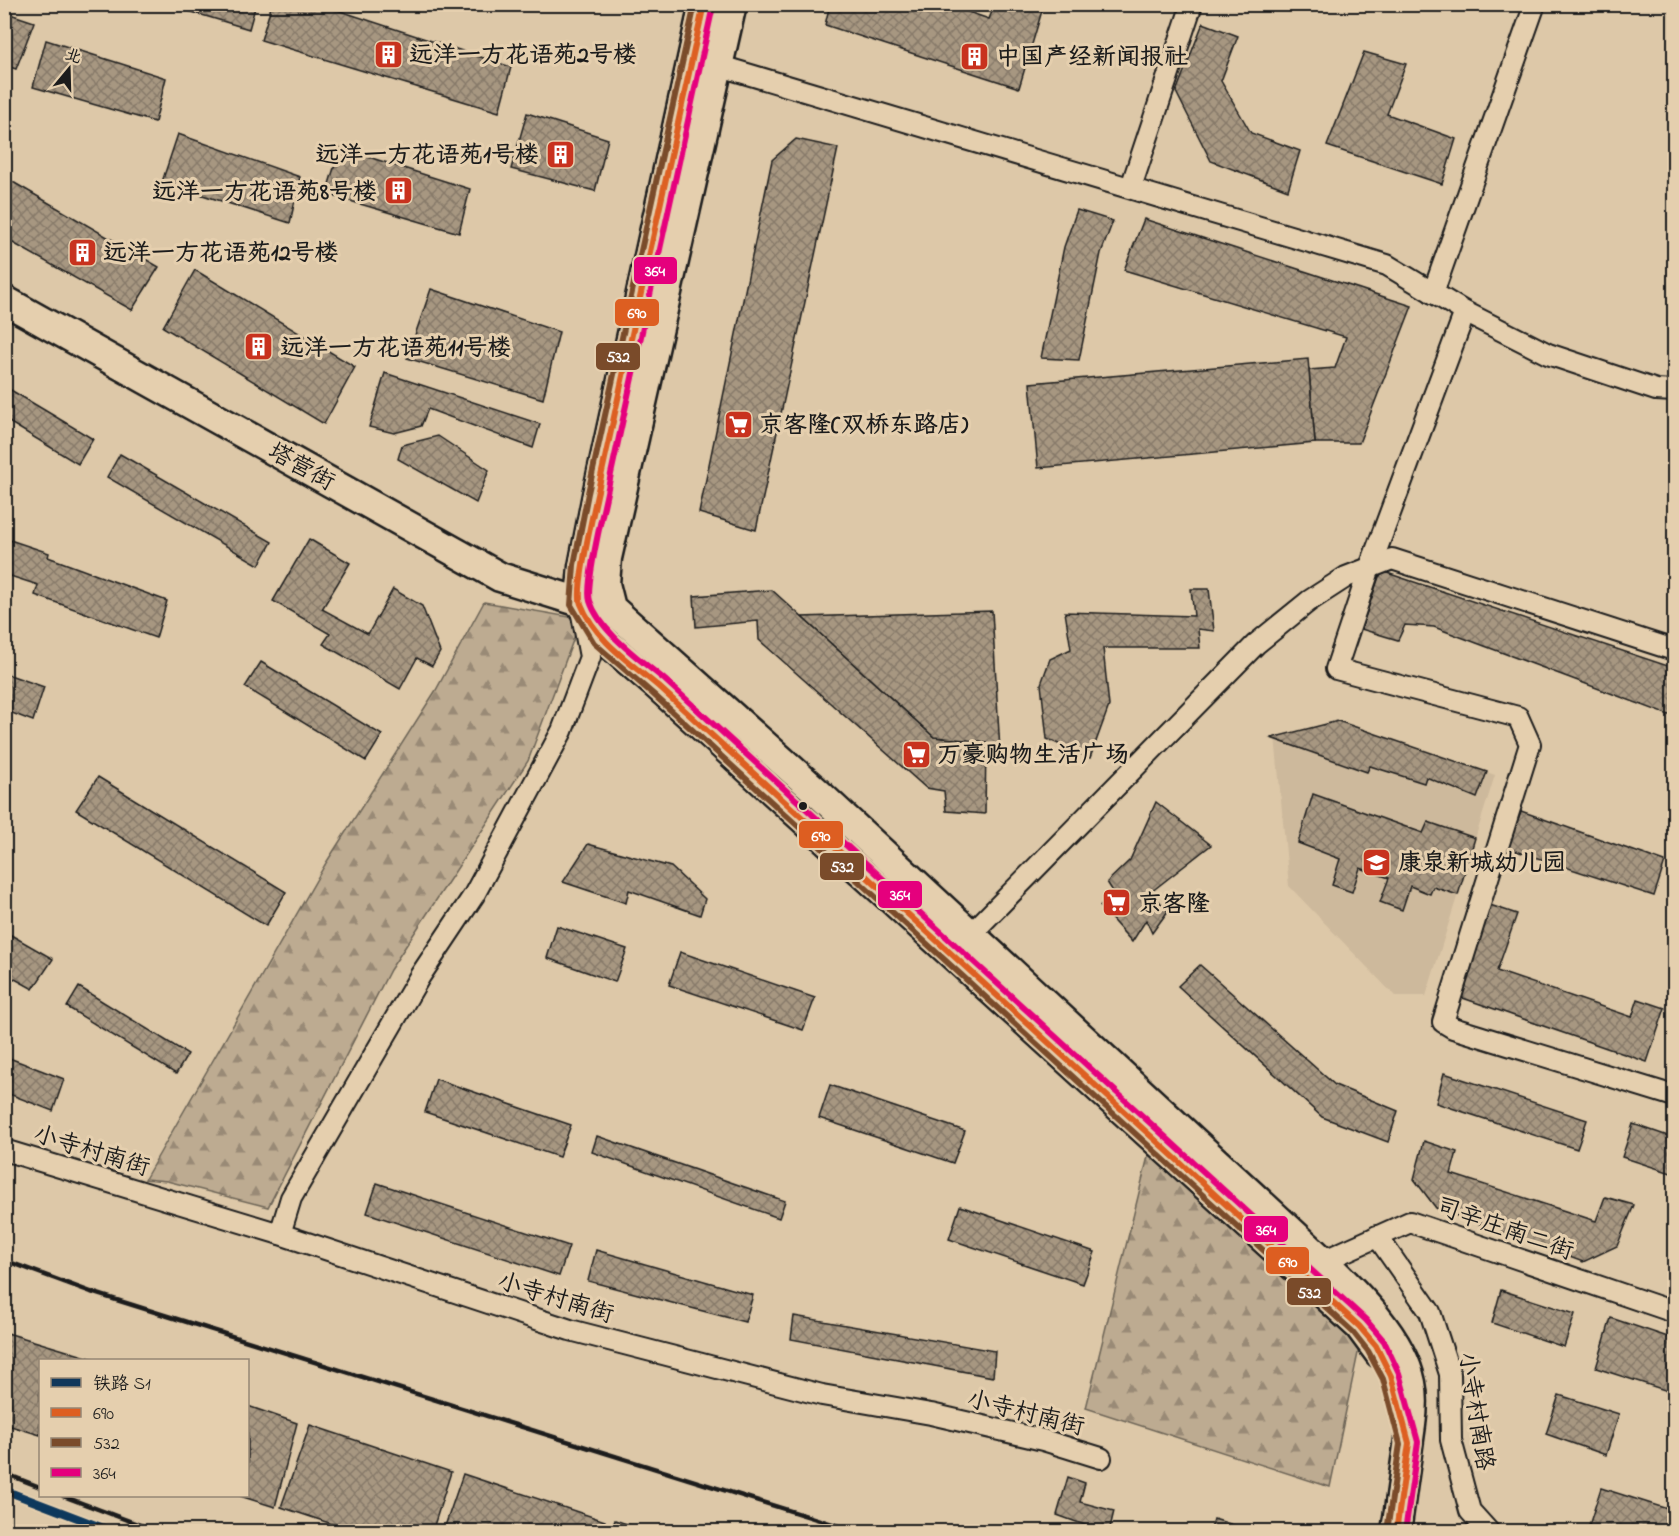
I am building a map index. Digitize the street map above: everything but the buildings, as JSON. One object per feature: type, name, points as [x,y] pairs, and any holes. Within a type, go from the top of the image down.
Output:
[{"type":"street","points":[[704,4],[706,61],[607,558],[605,584],[611,608],[817,792],[1323,1261],[1380,1320],[1404,1361],[1412,1383],[1413,1407],[1396,1532]]},
{"type":"street","points":[[280,1234],[291,1198],[420,976],[474,895],[562,731],[590,657],[580,602],[583,567],[597,495],[706,61],[732,4]]},
{"type":"street","points":[[1131,187],[1192,4]]},
{"type":"street","points":[[1433,293],[1535,4]]},
{"type":"street","points":[[706,61],[1387,265],[1465,312],[1548,354],[1656,390],[1674,391]]},
{"type":"street","name":"塔营街","points":[[4,300],[500,577],[580,602],[611,608]]},
{"type":"street","points":[[1465,312],[1370,567],[1336,669],[1518,717],[1530,744],[1443,1022],[1453,1028],[1674,1096]]},
{"type":"street","points":[[970,935],[1256,644],[1346,576],[1392,559],[1674,650]]},
{"type":"street","points":[[580,602],[601,637],[1359,1326],[1376,1346],[1391,1376],[1409,1443]]},
{"type":"street","name":"小寺村南街","points":[[4,1150],[280,1234],[570,1330],[822,1395],[931,1414],[1043,1440],[1101,1458]]},
{"type":"street","name":"司辛庄南二街","points":[[1323,1261],[1410,1222],[1674,1312]]},
{"type":"street","name":"小寺村南路","points":[[1377,1236],[1430,1312],[1450,1374],[1451,1440],[1470,1511],[1489,1532]]},
{"type":"shaded area","name":"康泉新城幼儿园","points":[[1338,721],[1495,775],[1426,996],[1395,996],[1289,886],[1275,736]]},
{"type":"green space","points":[[484,602],[581,619],[528,761],[390,970],[268,1207],[167,1181],[145,1179],[326,863],[436,690]]},
{"type":"green space","points":[[1153,1136],[1362,1334],[1330,1487],[1086,1408]]},
{"type":"railway","points":[[4,1260],[91,1292],[858,1532]]},
{"type":"railway","points":[[4,1473],[39,1487]]},
{"type":"railway","points":[[66,1497],[159,1532]]},
{"type":"rail line","name":"S1","points":[[4,1490],[114,1532]]},
{"type":"transit line","name":"532","points":[[695,4],[588,493],[574,565],[571,605],[594,643],[653,694],[1353,1332],[1368,1351],[1383,1379],[1400,1444],[1387,1531]]},
{"type":"transit line","name":"690","points":[[704,4],[582,568],[581,604],[587,617],[604,640],[659,687],[1359,1326],[1376,1346],[1391,1376],[1409,1443],[1396,1532]]},
{"type":"transit line","name":"364","points":[[713,6],[595,550],[590,581],[590,601],[603,624],[622,645],[665,680],[1366,1320],[1384,1341],[1399,1373],[1418,1442],[1405,1532]]},
{"type":"place","name":"远洋一方花语苑2号楼","points":[[388,54]]},
{"type":"place","name":"中国产经新闻报社","points":[[975,56]]},
{"type":"place","name":"远洋一方花语苑1号楼","points":[[560,154]]},
{"type":"place","name":"远洋一方花语苑8号楼","points":[[398,191]]},
{"type":"place","name":"远洋一方花语苑12号楼","points":[[82,252]]},
{"type":"place","name":"远洋一方花语苑11号楼","points":[[259,347]]},
{"type":"place","name":"京客隆(双桥东路店)","points":[[738,424]]},
{"type":"place","name":"万豪购物生活广场","points":[[916,754]]},
{"type":"place","name":"康泉新城幼儿园","points":[[1377,862]]},
{"type":"place","name":"京客隆","points":[[1117,903]]}]
